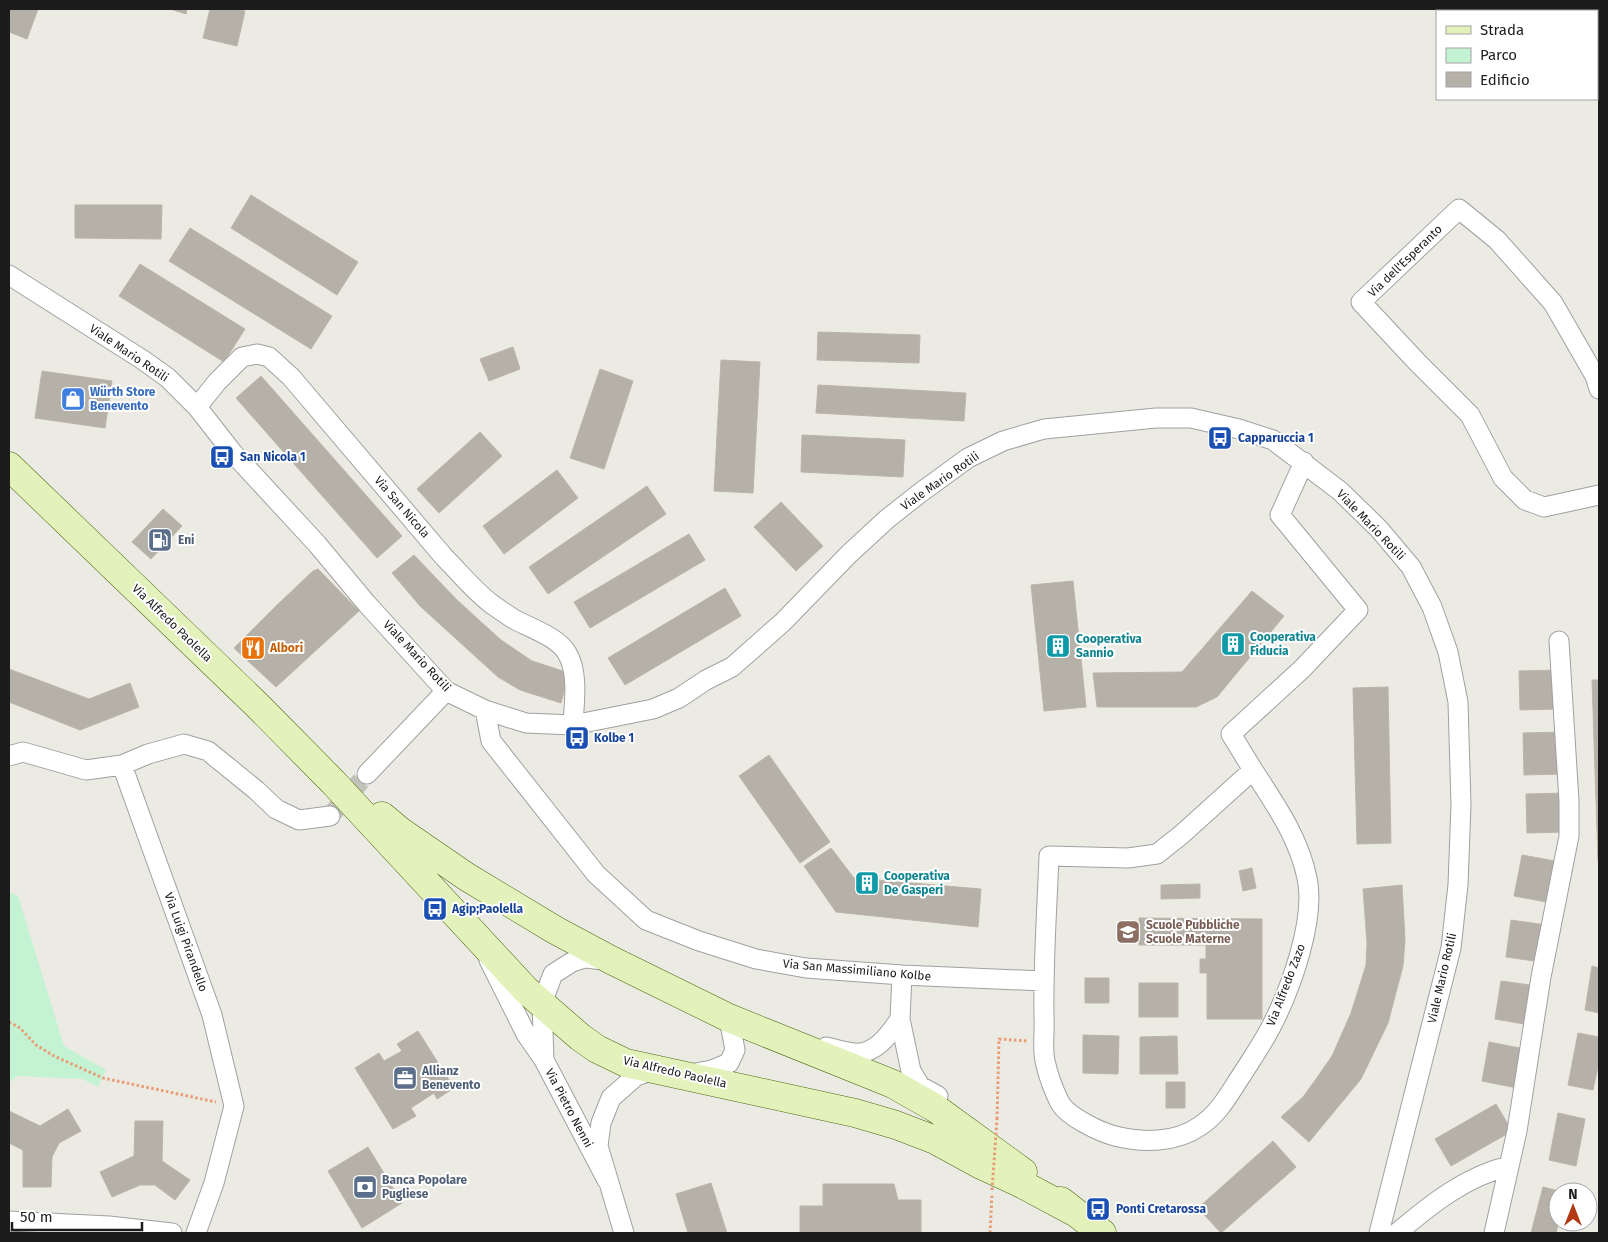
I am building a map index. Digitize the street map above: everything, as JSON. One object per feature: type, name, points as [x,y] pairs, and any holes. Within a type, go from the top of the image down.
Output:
[{"type":"main road","name":"Via Alfredo Paolella","points":[[9,466],[333,782],[526,990],[580,1037],[597,1049],[626,1063],[855,1113],[896,1125],[935,1140],[1076,1213]]},
{"type":"main road","name":"Via Alfredo Paolella","points":[[333,782],[375,810],[400,831],[467,876],[555,930],[610,960],[729,1018],[893,1084],[935,1108],[1031,1177],[1102,1233]]},
{"type":"street","name":"Via dell'Esperanto","points":[[1599,389],[1594,376],[1553,303],[1497,240],[1459,209],[1361,302],[1470,415],[1503,478],[1525,500],[1544,507],[1599,495]]},
{"type":"street","name":"Viale Mario Rotili","points":[[9,275],[143,360],[168,378],[197,407],[233,453],[317,544],[367,604],[446,691],[485,710],[526,723],[573,725],[652,709],[679,698],[706,680],[732,667],[783,622],[849,554],[920,492],[968,458],[1003,441],[1044,429],[1156,418],[1190,418],[1239,429],[1273,440],[1340,490],[1379,529],[1411,567],[1432,607],[1448,652],[1458,702],[1461,804],[1458,886],[1451,948],[1379,1233]]},
{"type":"street","name":"Via San Nicola","points":[[197,407],[217,382],[242,357],[257,354],[269,357],[291,378],[444,557],[491,604],[512,618],[550,636],[567,652],[573,666],[573,725]]},
{"type":"street","points":[[1253,770],[1231,734],[1302,669],[1358,610],[1280,515],[1304,462]]},
{"type":"street","points":[[1494,1233],[1517,1131],[1541,977],[1569,836],[1569,801],[1559,641]]},
{"type":"street","points":[[368,774],[446,691]]},
{"type":"street","name":"Via San Massimiliano Kolbe","points":[[485,710],[491,741],[596,874],[646,920],[699,941],[756,959],[806,968],[1043,982]]},
{"type":"street","points":[[9,756],[23,752],[86,770],[122,765],[148,754],[184,744],[208,751],[256,790],[276,810],[299,820],[330,816]]},
{"type":"street","name":"Via Luigi Pirandello","points":[[122,765],[212,1015],[234,1106],[214,1183],[196,1233]]},
{"type":"street","name":"Via Alfredo Zazo","points":[[1253,770],[1290,829],[1308,879],[1308,915],[1303,944],[1272,1024],[1221,1107],[1201,1126],[1184,1136],[1148,1141],[1105,1133],[1092,1127],[1062,1106],[1045,1060],[1043,982],[1049,856],[1128,858],[1157,854],[1181,835],[1253,770]]},
{"type":"street","points":[[477,936],[526,1034],[544,1060]]},
{"type":"street","points":[[542,1004],[554,974],[572,962],[585,958],[610,960]]},
{"type":"street","points":[[902,975],[900,1019],[911,1070],[920,1086],[943,1099],[968,1131]]},
{"type":"street","name":"Via Pietro Nenni","points":[[542,1004],[544,1060],[607,1180]]},
{"type":"street","points":[[684,1075],[712,1070],[729,1063],[735,1050],[729,1018]]},
{"type":"street","points":[[775,1038],[854,1053],[866,1052],[883,1040],[900,1019]]},
{"type":"street","name":"Via Pietro Nenni","points":[[624,1233],[598,1146],[601,1123],[611,1098],[636,1076],[657,1069]]},
{"type":"street","points":[[1397,1233],[1415,1217],[1466,1182],[1496,1169],[1509,1166]]},
{"type":"street","points":[[9,1221],[109,1226],[172,1233]]},
{"type":"path","points":[[9,1022],[20,1028],[36,1045],[54,1056],[103,1078],[234,1106]]},
{"type":"path","points":[[990,1233],[1000,1039],[1045,1042]]},
{"type":"green space","points":[[9,892],[18,896],[64,1046],[106,1070],[98,1087],[83,1079],[18,1076],[9,1083]]},
{"type":"building","points":[[9,9],[38,9],[27,39],[9,32]]},
{"type":"building","points":[[170,9],[187,9],[186,14]]},
{"type":"building","points":[[210,9],[237,9],[245,11],[237,46],[203,38]]},
{"type":"building","points":[[251,195],[358,262],[337,295],[231,228]]},
{"type":"building","points":[[75,205],[162,205],[161,239],[75,238]]},
{"type":"building","points":[[190,228],[332,316],[311,349],[169,261]]},
{"type":"building","points":[[140,264],[245,329],[224,362],[119,296]]},
{"type":"building","points":[[818,332],[920,335],[919,363],[817,360]]},
{"type":"building","points":[[513,347],[520,369],[489,381],[480,359]]},
{"type":"building","points":[[721,360],[760,362],[753,493],[714,491]]},
{"type":"building","points":[[600,369],[633,381],[604,469],[570,458]]},
{"type":"building","name":"Würth Store Benevento","points":[[42,371],[112,381],[105,428],[35,418]]},
{"type":"building","points":[[261,376],[402,536],[377,558],[236,398]]},
{"type":"building","points":[[818,385],[966,393],[964,421],[816,413]]},
{"type":"building","points":[[480,432],[502,456],[439,513],[417,489]]},
{"type":"building","points":[[802,435],[905,440],[903,477],[801,472]]},
{"type":"building","points":[[557,470],[578,498],[504,554],[483,526]]},
{"type":"building","points":[[647,486],[666,514],[548,594],[529,567]]},
{"type":"building","points":[[781,502],[823,546],[796,571],[754,527]]},
{"type":"building","points":[[163,509],[182,526],[151,559],[132,542]]},
{"type":"building","points":[[689,534],[705,560],[590,628],[574,602]]},
{"type":"building","points":[[414,555],[457,600],[501,640],[532,661],[569,673],[561,703],[520,690],[498,677],[420,606],[392,573]]},
{"type":"building","points":[[318,569],[359,611],[276,687],[234,648],[313,571]]},
{"type":"building","name":"Cooperativa Sannio","points":[[1073,581],[1086,707],[1044,711],[1031,585]]},
{"type":"building","points":[[725,588],[741,616],[625,685],[608,658]]},
{"type":"building","name":"Cooperativa Fiducia","points":[[1252,591],[1284,616],[1217,697],[1196,707],[1097,707],[1093,673],[1182,672]]},
{"type":"building","points":[[9,669],[89,699],[130,683],[139,707],[80,730],[9,702]]},
{"type":"building","points":[[1559,670],[1559,709],[1520,710],[1519,671]]},
{"type":"building","points":[[1592,680],[1599,680],[1599,861],[1598,861]]},
{"type":"building","points":[[1388,687],[1391,843],[1357,844],[1353,688]]},
{"type":"building","points":[[1562,732],[1562,774],[1524,775],[1523,733]]},
{"type":"building","points":[[769,755],[830,842],[800,863],[739,776]]},
{"type":"building","points":[[1564,793],[1565,832],[1527,833],[1526,794]]},
{"type":"building","name":"Cooperativa De Gasperi","points":[[831,848],[854,878],[981,889],[978,927],[836,912],[804,866]]},
{"type":"building","points":[[1522,855],[1560,862],[1552,903],[1514,896]]},
{"type":"building","points":[[1252,868],[1256,888],[1243,891],[1239,871]]},
{"type":"building","points":[[1200,884],[1200,898],[1161,899],[1161,885]]},
{"type":"building","points":[[1402,885],[1405,940],[1403,966],[1388,1023],[1361,1079],[1309,1142],[1281,1117],[1303,1097],[1332,1056],[1351,1013],[1366,965],[1367,943],[1363,889]]},
{"type":"building","points":[[1139,918],[1262,919],[1262,1019],[1207,1019],[1207,973],[1200,973],[1200,959],[1206,959],[1206,945],[1139,945]]},
{"type":"building","points":[[1511,920],[1546,925],[1541,962],[1506,957]]},
{"type":"building","points":[[1592,966],[1599,968],[1599,1013],[1585,1010]]},
{"type":"building","points":[[1085,978],[1109,978],[1109,1003],[1085,1003]]},
{"type":"building","points":[[1501,981],[1537,986],[1530,1025],[1495,1019]]},
{"type":"building","points":[[1139,983],[1178,983],[1178,1017],[1139,1017]]},
{"type":"building","name":"Allianz Benevento","points":[[418,1031],[454,1088],[437,1099],[434,1093],[411,1108],[416,1116],[393,1129],[355,1068],[379,1053],[384,1061],[402,1051],[397,1044]]},
{"type":"building","points":[[1578,1033],[1599,1037],[1599,1062],[1593,1090],[1568,1085]]},
{"type":"building","points":[[1083,1035],[1119,1036],[1118,1074],[1083,1073]]},
{"type":"building","points":[[1177,1036],[1178,1074],[1140,1074],[1140,1037]]},
{"type":"building","points":[[1489,1042],[1525,1049],[1517,1088],[1482,1081]]},
{"type":"building","points":[[1166,1082],[1185,1082],[1185,1108],[1166,1108]]},
{"type":"building","points":[[1496,1104],[1512,1131],[1451,1166],[1435,1139]]},
{"type":"building","points":[[68,1109],[81,1131],[59,1143],[52,1157],[51,1187],[23,1187],[23,1150],[9,1143],[9,1111],[40,1126]]},
{"type":"building","points":[[1558,1113],[1585,1119],[1576,1166],[1549,1160]]},
{"type":"building","points":[[135,1121],[163,1121],[162,1161],[190,1180],[175,1200],[155,1185],[140,1185],[112,1197],[100,1172],[134,1156]]},
{"type":"building","points":[[1273,1141],[1296,1167],[1221,1233],[1198,1208]]},
{"type":"building","name":"Banca Popolare Pugliese","points":[[368,1147],[402,1203],[362,1228],[328,1171]]},
{"type":"building","points":[[711,1183],[727,1233],[688,1233],[676,1194]]},
{"type":"building","points":[[823,1184],[894,1184],[898,1200],[921,1200],[921,1233],[800,1233],[800,1206],[823,1206]]},
{"type":"building","points":[[1543,1187],[1548,1188],[1548,1232],[1556,1233],[1531,1233]]},
{"type":"tunnel","points":[[330,816],[367,774]]},
{"type":"place","name":"Würth Store Benevento","points":[[73,399]]},
{"type":"place","name":"Capparuccia 1","points":[[1220,438]]},
{"type":"place","name":"San Nicola 1","points":[[222,457]]},
{"type":"place","name":"Eni","points":[[160,540]]},
{"type":"place","name":"Cooperativa Fiducia","points":[[1233,644]]},
{"type":"place","name":"Cooperativa Sannio","points":[[1058,646]]},
{"type":"place","name":"Albori","points":[[253,648]]},
{"type":"place","name":"Kolbe 1","points":[[577,738]]},
{"type":"place","name":"Cooperativa De Gasperi","points":[[867,883]]},
{"type":"place","name":"Agip;Paolella","points":[[435,909]]},
{"type":"place","name":"Scuole Pubbliche Scuole Materne","points":[[1128,932]]},
{"type":"place","name":"Allianz Benevento","points":[[405,1078]]},
{"type":"place","name":"Banca Popolare Pugliese","points":[[365,1187]]},
{"type":"place","name":"Ponti Cretarossa","points":[[1098,1209]]}]
